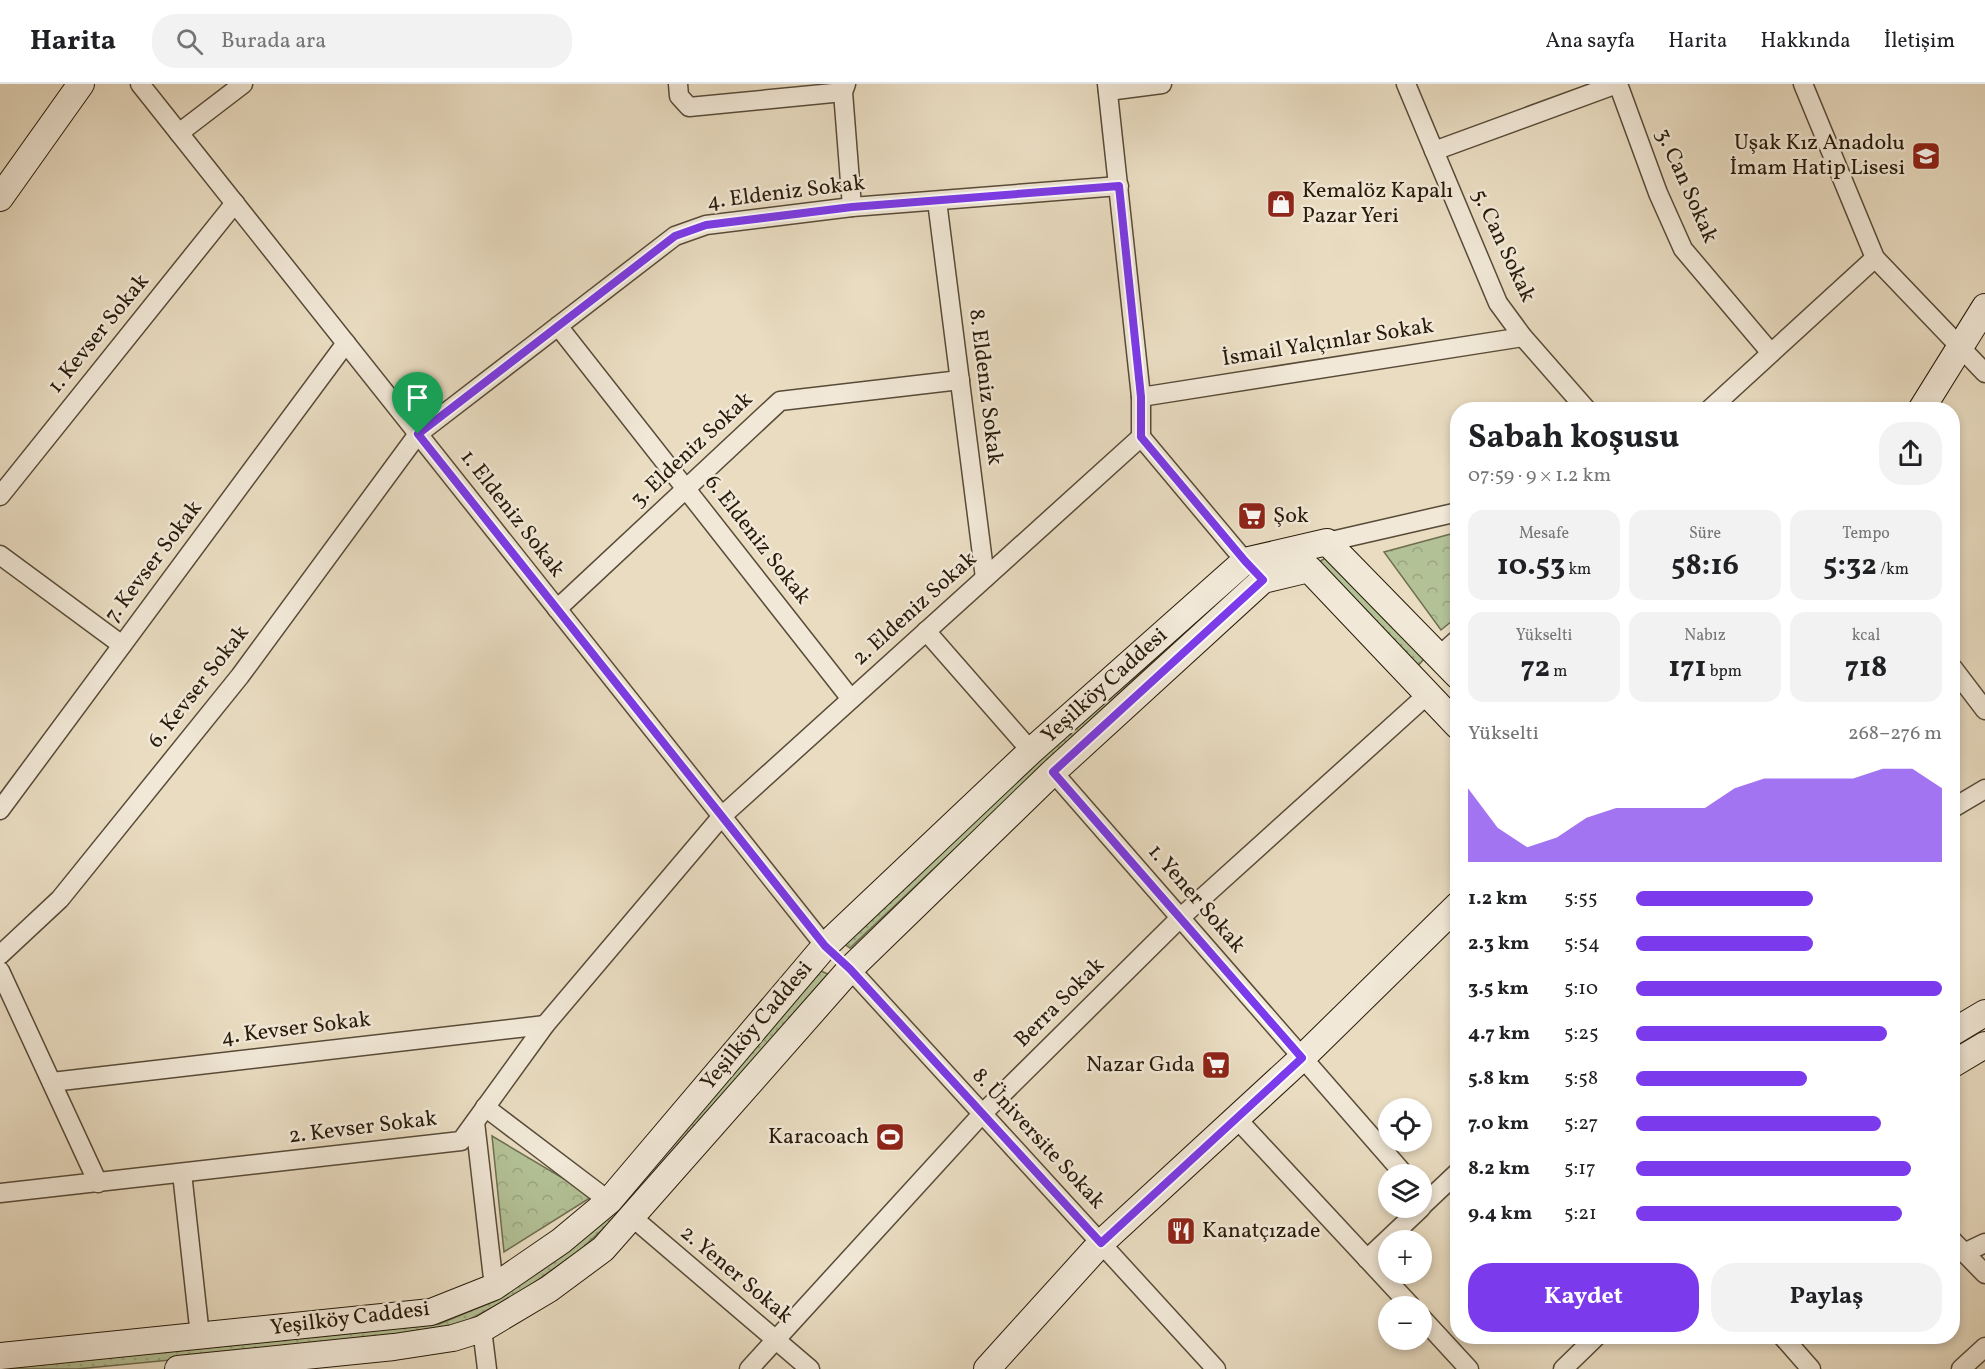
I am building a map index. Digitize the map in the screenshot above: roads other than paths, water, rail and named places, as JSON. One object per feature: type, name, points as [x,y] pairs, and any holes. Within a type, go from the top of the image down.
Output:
[{"type":"street","points":[[0,198],[81,84]]},
{"type":"street","name":"1. Eldeniz Sokak","points":[[140,84],[825,946]]},
{"type":"street","points":[[179,133],[243,84]]},
{"type":"street","points":[[678,84],[679,96],[689,107],[844,88],[852,207]]},
{"type":"street","points":[[1162,84],[1108,87],[1141,397],[1141,437],[1263,580]]},
{"type":"street","name":"5. Can Sokak","points":[[1406,84],[1498,303],[1523,337],[1580,402]]},
{"type":"street","points":[[1434,151],[1617,84]]},
{"type":"street","name":"3. Can Sokak","points":[[1617,84],[1658,193],[1683,249],[1771,353]]},
{"type":"street","points":[[1803,84],[1875,258],[1985,373]]},
{"type":"street","name":"4. Eldeniz Sokak","points":[[418,434],[675,236],[706,225],[852,207],[1119,186]]},
{"type":"street","name":"8. Eldeniz Sokak","points":[[937,201],[985,578]]},
{"type":"street","name":"1. Kevser Sokak","points":[[0,496],[235,203]]},
{"type":"street","points":[[1718,402],[1875,258]]},
{"type":"street","points":[[1926,402],[1985,307]]},
{"type":"street","name":"6. Eldeniz Sokak","points":[[558,326],[851,699]]},
{"type":"street","name":"İsmail Yalçınlar Sokak","points":[[1141,397],[1523,337]]},
{"type":"street","name":"7. Kevser Sokak","points":[[0,810],[346,343]]},
{"type":"street","name":"3. Eldeniz Sokak","points":[[557,609],[780,401],[960,380]]},
{"type":"street","name":"6. Kevser Sokak","points":[[0,955],[60,899],[240,676],[418,434]]},
{"type":"street","name":"2. Eldeniz Sokak","points":[[722,816],[1141,437]]},
{"type":"street","points":[[1450,514],[1327,542],[1309,569],[1450,718]]},
{"type":"street","points":[[1327,542],[1450,668]]},
{"type":"street","name":"Yeşilköy Caddesi","points":[[0,1356],[431,1312],[494,1287],[561,1241],[609,1201],[825,946],[1031,752],[1245,561],[1327,542]]},
{"type":"street","points":[[0,555],[122,645]]},
{"type":"street","name":"Yeşilköy Caddesi","points":[[178,1369],[394,1347],[453,1338],[483,1329],[549,1289],[603,1249],[850,969],[1053,772],[1263,580],[1309,569]]},
{"type":"street","points":[[926,631],[1031,752]]},
{"type":"street","points":[[1421,687],[1439,656],[1450,646]]},
{"type":"street","points":[[1960,677],[1985,710]]},
{"type":"street","name":"Berra Sokak","points":[[749,1369],[982,1114],[1180,918],[1421,687]]},
{"type":"street","name":"1. Yener Sokak","points":[[1053,772],[1395,1164]]},
{"type":"street","points":[[1960,804],[1985,789]]},
{"type":"street","name":"2. Kevser Sokak","points":[[0,1193],[461,1141],[546,1025],[722,816]]},
{"type":"street","points":[[987,1369],[1101,1243],[1302,1058],[1450,912]]},
{"type":"street","points":[[825,946],[850,969]]},
{"type":"street","name":"8. Üniversite Sokak","points":[[850,969],[1216,1369]]},
{"type":"street","points":[[0,971],[98,1183]]},
{"type":"street","points":[[1960,1028],[1985,1013]]},
{"type":"street","name":"4. Kevser Sokak","points":[[52,1082],[546,1025]]},
{"type":"street","points":[[1960,1060],[1985,1045]]},
{"type":"street","points":[[480,1115],[609,1201]]},
{"type":"street","points":[[480,1115],[494,1287]]},
{"type":"street","points":[[1237,1119],[1402,1296]]},
{"type":"street","points":[[182,1173],[200,1336]]},
{"type":"street","points":[[1432,1195],[1450,1179]]},
{"type":"street","name":"2. Yener Sokak","points":[[632,1217],[810,1369]]},
{"type":"street","points":[[1367,1259],[1408,1218]]},
{"type":"street","points":[[1960,1247],[1985,1243]]},
{"type":"street","points":[[1960,1248],[1985,1274]]},
{"type":"street","points":[[483,1329],[487,1369]]},
{"type":"street","points":[[1432,1329],[1469,1369]]},
{"type":"street","points":[[1563,1369],[1589,1344]]},
{"type":"street","points":[[1789,1344],[1811,1369]]},
{"type":"street","points":[[1961,1369],[1985,1347]]},
{"type":"place","name":"Uşak Kız Anadolu İmam Hatip Lisesi","points":[[1926,156]]},
{"type":"place","name":"Kemalöz Kapalı Pazar Yeri","points":[[1281,204]]},
{"type":"place","name":"Şok","points":[[1252,516]]},
{"type":"place","name":"Nazar Gıda","points":[[1216,1065]]},
{"type":"place","name":"Karacoach","points":[[890,1137]]},
{"type":"place","name":"Kanatçızade","points":[[1181,1231]]}]
